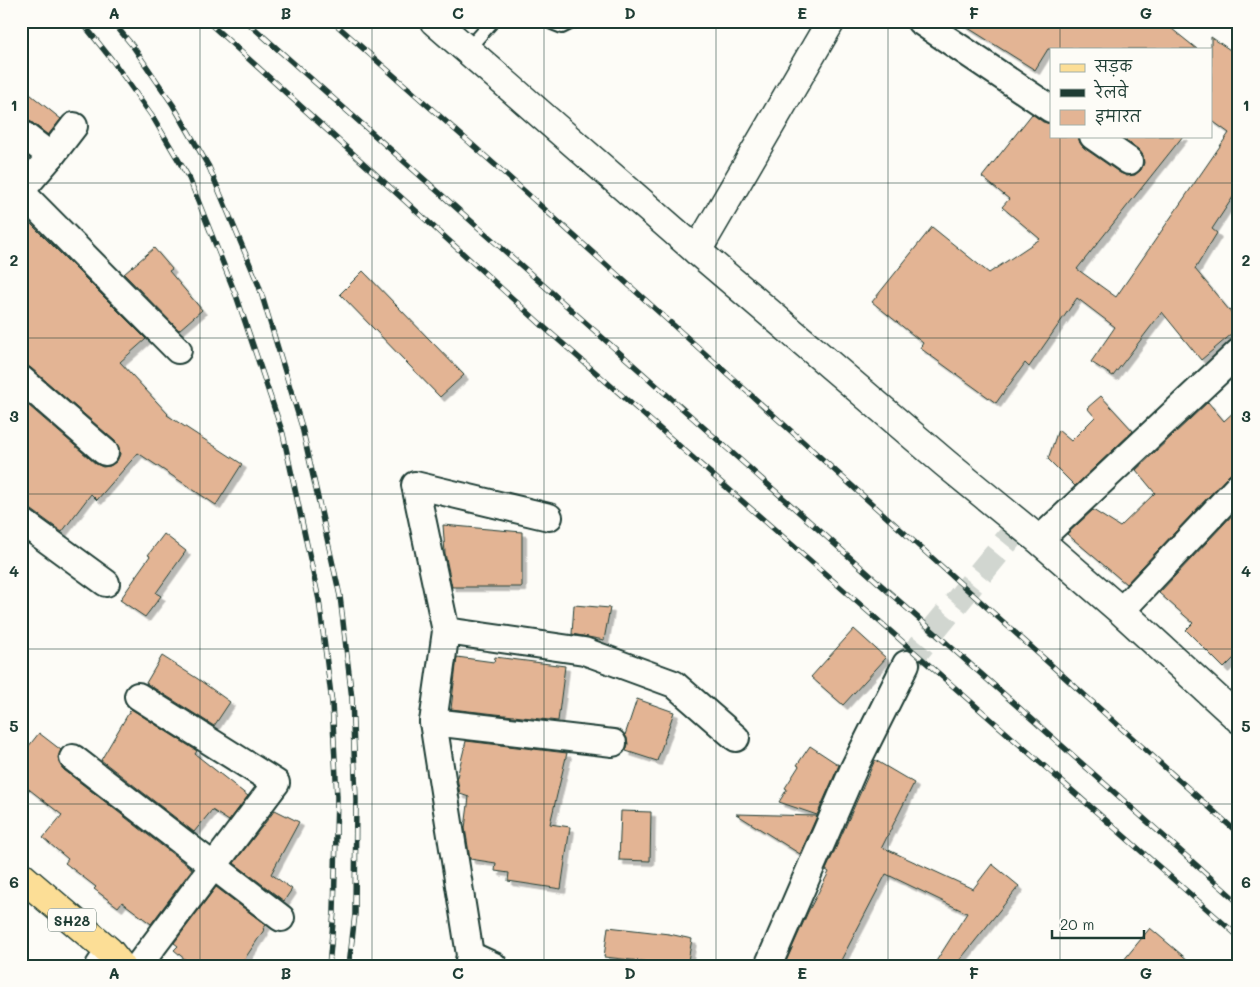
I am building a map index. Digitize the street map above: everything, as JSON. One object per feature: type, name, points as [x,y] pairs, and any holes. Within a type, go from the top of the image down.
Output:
[{"type":"main road","name":"SH28","points":[[21,876],[109,961]]},
{"type":"street","points":[[434,21],[697,251],[1121,610],[1239,719]]},
{"type":"street","points":[[697,251],[831,21]]},
{"type":"street","points":[[920,21],[1050,108]]},
{"type":"street","points":[[74,126],[21,191],[178,350]]},
{"type":"street","points":[[21,133],[51,156]]},
{"type":"street","points":[[1096,138],[1130,161]]},
{"type":"street","points":[[1039,540],[1239,352]]},
{"type":"street","points":[[21,379],[105,452]]},
{"type":"street","points":[[494,966],[469,960],[433,722],[446,632],[415,485],[549,517]]},
{"type":"street","points":[[1121,610],[1239,486]]},
{"type":"street","points":[[21,527],[24,523],[106,583]]},
{"type":"street","points":[[446,632],[584,651],[674,684],[736,738]]},
{"type":"street","points":[[768,966],[854,768],[906,664]]},
{"type":"street","points":[[138,696],[276,783],[138,966]]},
{"type":"street","points":[[433,722],[613,743]]},
{"type":"street","points":[[73,758],[280,918]]},
{"type":"lane","points":[[467,50],[493,21]]},
{"type":"lane","points":[[550,21],[562,27],[574,21]]},
{"type":"building","points":[[957,21],[1162,21],[1196,48],[1050,48],[1035,70]]},
{"type":"building","points":[[1211,37],[1239,56],[1239,188],[1212,229],[1217,233],[1195,269],[1239,322],[1239,328],[1201,360],[1162,312],[1113,376],[1091,362],[1115,327],[1077,298],[1029,367],[1025,363],[996,403],[920,348],[923,343],[872,302],[932,227],[989,273],[1040,239],[1002,207],[1009,199],[982,177],[1032,114],[1043,122],[1050,124],[1050,138],[1079,138],[1084,148],[1127,176],[1135,175],[1141,170],[1144,163],[1143,155],[1138,149],[1123,138],[1181,138],[1077,269],[1116,297],[1229,133],[1212,121]]},
{"type":"building","points":[[21,87],[61,119],[48,135],[30,121],[21,118]]},
{"type":"building","points":[[21,214],[146,339],[120,362],[167,415],[242,464],[216,505],[138,453],[97,500],[91,494],[62,532],[21,502],[21,399],[96,464],[103,467],[110,466],[117,461],[120,454],[119,447],[115,441],[31,368],[21,364]]},
{"type":"building","points":[[154,248],[172,269],[169,271],[202,310],[179,330],[124,274]]},
{"type":"building","points":[[363,271],[464,375],[440,397],[340,294]]},
{"type":"building","points":[[1101,396],[1133,431],[1075,486],[1048,459],[1058,430],[1071,441],[1095,417],[1087,408]]},
{"type":"building","points":[[1208,402],[1224,421],[1239,407],[1239,471],[1228,476],[1126,584],[1067,534],[1093,510],[1120,527],[1155,493],[1136,470]]},
{"type":"building","points":[[1239,508],[1239,653],[1224,668],[1186,630],[1193,623],[1159,593]]},
{"type":"building","points":[[443,525],[522,532],[522,587],[452,587],[445,553]]},
{"type":"building","points":[[164,534],[186,551],[156,593],[161,596],[145,617],[120,600],[150,556],[148,555]]},
{"type":"building","points":[[574,605],[610,608],[604,640],[572,634]]},
{"type":"building","points":[[854,629],[886,658],[843,705],[811,677]]},
{"type":"building","points":[[162,656],[230,702],[214,726],[146,683]]},
{"type":"building","points":[[457,657],[494,662],[495,657],[565,666],[558,721],[451,709]]},
{"type":"building","points":[[637,699],[674,712],[657,761],[626,751],[628,744],[625,735]]},
{"type":"building","points":[[131,709],[197,751],[195,754],[248,796],[229,821],[212,810],[194,832],[101,760]]},
{"type":"building","points":[[39,733],[61,750],[58,757],[59,763],[64,770],[192,869],[151,924],[122,902],[118,907],[94,889],[96,887],[65,863],[68,859],[43,838],[62,815],[21,783],[21,756]]},
{"type":"building","points":[[466,741],[567,753],[550,824],[570,827],[561,889],[508,881],[509,873],[495,871],[496,863],[470,859],[465,828],[469,797],[460,794],[457,777]]},
{"type":"building","points":[[810,746],[839,765],[817,815],[779,802],[787,789],[785,788],[799,766],[797,765]]},
{"type":"building","points":[[875,760],[914,783],[882,847],[973,889],[992,864],[1019,886],[955,966],[933,966],[967,913],[886,874],[838,966],[784,966],[808,912],[829,872],[826,870]]},
{"type":"building","points":[[275,810],[299,822],[271,874],[292,889],[284,901],[234,863]]},
{"type":"building","points":[[621,811],[651,812],[650,861],[619,860]]},
{"type":"building","points":[[736,814],[817,816],[800,854]]},
{"type":"building","points":[[216,887],[266,925],[240,966],[193,966],[174,950],[178,946],[174,943]]},
{"type":"building","points":[[608,927],[669,934],[692,939],[687,966],[604,957]]},
{"type":"building","points":[[1150,928],[1195,966],[1119,966]]},
{"type":"tunnel","points":[[906,664],[1020,525]]},
{"type":"railway","points":[[81,21],[112,60],[154,119],[189,178],[237,298],[283,434],[319,600],[332,703],[337,797],[334,912],[329,966]]},
{"type":"railway","points":[[112,21],[132,45],[173,105],[209,167],[259,286],[302,427],[340,596],[352,699],[356,799],[355,914],[349,966]]},
{"type":"railway","points":[[207,21],[545,328],[1239,937]]},
{"type":"railway","points":[[246,21],[1239,903]]},
{"type":"railway","points":[[332,21],[502,171],[1239,834]]}]
